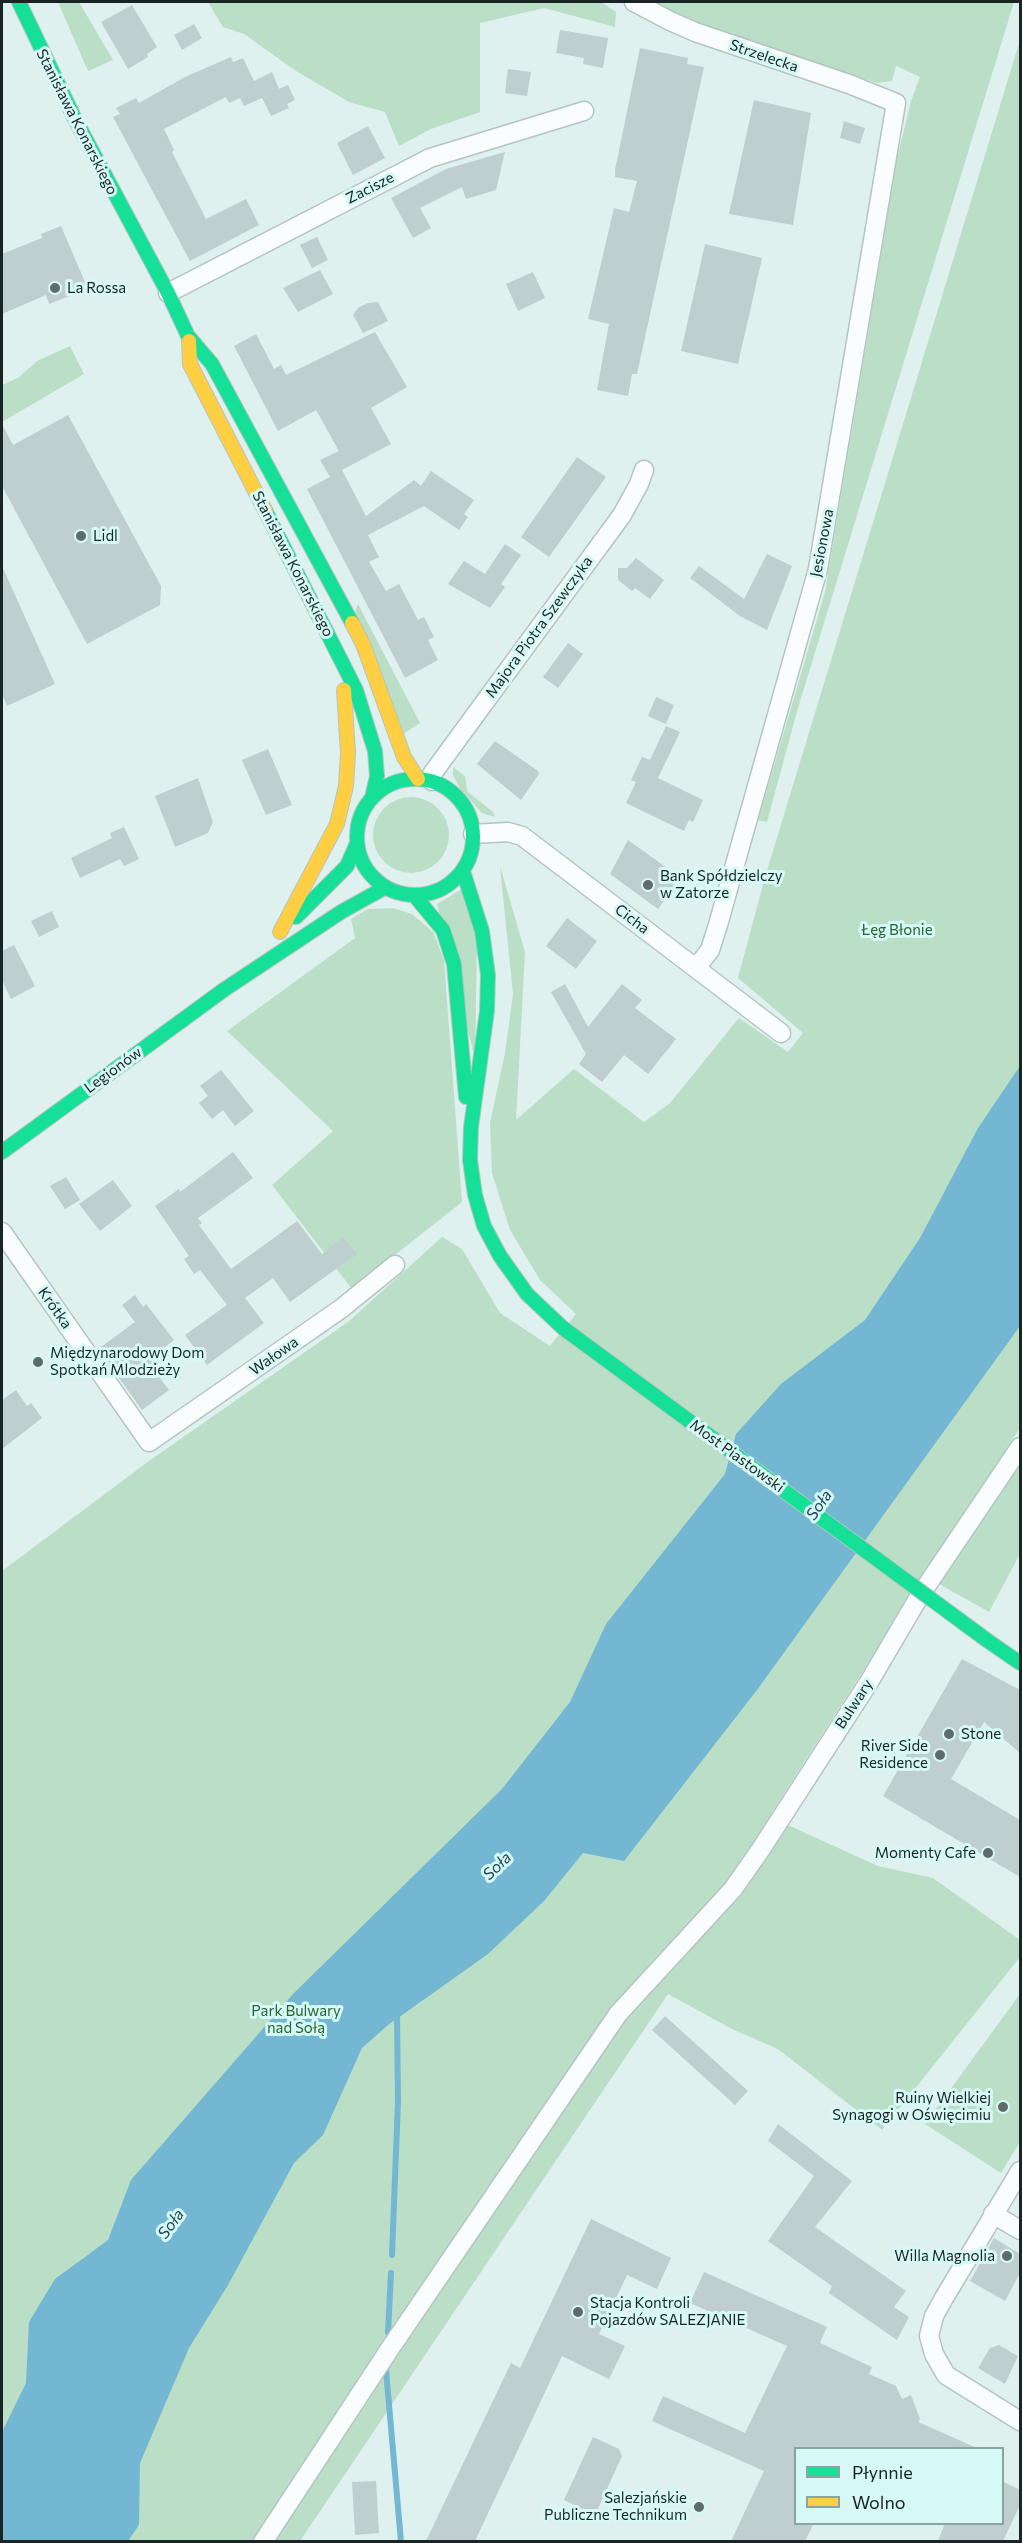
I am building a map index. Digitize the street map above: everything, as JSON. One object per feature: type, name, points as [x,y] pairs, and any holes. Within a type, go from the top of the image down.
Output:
[{"type":"main road","name":"Stanisława Konarskiego","points":[[19,2],[75,119],[168,293],[188,336],[212,364],[363,644],[404,757],[425,780]]},
{"type":"main road","name":"Stanisława Konarskiego","points":[[188,336],[190,364],[356,690],[375,751],[377,776],[372,798]]},
{"type":"main road","points":[[280,932],[337,824],[346,786],[348,753],[343,661]]},
{"type":"main road","points":[[425,780],[444,787],[459,799],[469,815],[473,834],[471,853],[463,871],[451,883],[435,891],[414,895],[386,887],[367,870],[357,843],[358,827],[363,811],[372,798],[393,784],[425,780]]},
{"type":"main road","name":"Legionów","points":[[225,989],[347,866],[357,843]]},
{"type":"main road","points":[[463,871],[482,931],[488,975],[487,1011],[471,1127]]},
{"type":"main road","name":"Legionów","points":[[2,1152],[225,989],[342,912],[386,887]]},
{"type":"main road","points":[[414,895],[443,930],[454,964],[462,1064],[471,1127]]},
{"type":"main road","name":"Most Piastowski","points":[[471,1127],[470,1160],[475,1196],[484,1226],[500,1256],[527,1294],[563,1328],[1020,1663]]},
{"type":"street","name":"Strzelecka","points":[[634,2],[695,32],[849,84],[896,103]]},
{"type":"street","name":"Jesionowa","points":[[696,968],[710,950],[718,925],[818,569],[896,103]]},
{"type":"street","name":"Zacisze","points":[[168,293],[430,158],[584,111]]},
{"type":"street","name":"Majora Piotra Szewczyka","points":[[425,780],[432,774],[622,515],[644,470]]},
{"type":"street","name":"Cicha","points":[[473,834],[508,832],[522,836],[781,1033]]},
{"type":"street","name":"Krótka","points":[[2,1232],[149,1442]]},
{"type":"street","name":"Wałowa","points":[[149,1442],[342,1308],[395,1265]]},
{"type":"street","name":"Bulwary","points":[[263,2541],[559,2098],[618,2014],[733,1889],[761,1849],[869,1682],[919,1597],[1020,1447]]},
{"type":"street","points":[[1020,2171],[944,2298],[928,2336],[934,2354],[946,2375],[1020,2421]]},
{"type":"street","points":[[993,2214],[1020,2230]]},
{"type":"green space","points":[[58,2],[79,2],[113,60],[88,71]]},
{"type":"green space","points":[[208,2],[601,2],[616,12],[615,27],[544,8],[480,23],[480,112],[431,129],[399,146],[385,112],[349,102],[296,71],[244,34],[223,27]]},
{"type":"green space","points":[[648,2],[1014,2],[798,708],[767,822],[758,820],[825,592],[897,159],[911,101],[920,77],[896,66],[892,81],[877,83],[693,23]]},
{"type":"green space","name":"Park Bulwary nad Sołą","points":[[1020,40],[1020,1428],[772,1812],[779,1821],[878,1866],[933,1878],[1020,1940],[1020,1957],[882,2130],[778,2049],[734,2030],[668,1994],[300,2541],[2,2541],[2,1571],[149,1461],[348,1322],[442,1237],[462,1249],[500,1313],[550,1346],[576,1314],[540,1280],[510,1230],[492,1173],[490,1123],[505,1053],[513,994],[500,866],[525,952],[516,1120],[574,1069],[644,1122],[670,1103],[739,1018],[788,1052],[803,1033],[738,978],[765,877]]},
{"type":"green space","points":[[70,346],[84,374],[2,422],[2,385],[18,378],[37,361]]},
{"type":"green space","points":[[358,604],[420,723],[403,734],[355,612]]},
{"type":"green space","points":[[453,767],[465,776],[467,791],[493,812],[495,817],[482,813],[459,787],[453,775]]},
{"type":"green space","points":[[411,797],[426,800],[438,808],[446,820],[449,835],[446,850],[438,862],[426,870],[411,873],[396,870],[384,862],[376,850],[373,835],[376,820],[384,808],[396,800]]},
{"type":"green space","points":[[462,889],[477,942],[475,1059],[437,904]]},
{"type":"green space","points":[[393,908],[412,914],[433,932],[444,960],[462,1202],[352,1289],[272,1185],[333,1131],[227,1031],[355,938],[351,919],[368,909]]},
{"type":"green space","points":[[1020,1462],[1020,1554],[989,1612],[939,1584]]},
{"type":"green space","points":[[1020,1994],[1020,2142],[1001,2173],[925,2124]]},
{"type":"water","name":"Soła","points":[[1020,1066],[1020,1326],[757,1690],[624,1861],[583,1853],[544,1901],[488,1954],[388,2025],[362,2048],[323,2135],[294,2163],[228,2285],[189,2348],[140,2463],[139,2525],[128,2541],[2,2541],[2,2432],[26,2383],[29,2322],[55,2279],[108,2240],[131,2180],[294,1993],[502,1789],[570,1702],[606,1624],[725,1474],[736,1434],[781,1384],[865,1320],[920,1238],[978,1128]]},
{"type":"building","points":[[132,5],[157,47],[147,54],[148,57],[128,69],[101,22]]},
{"type":"building","points":[[194,24],[202,38],[182,50],[174,35]]},
{"type":"building","points":[[560,30],[608,38],[603,68],[583,64],[584,58],[556,53]]},
{"type":"building","points":[[640,48],[688,58],[687,64],[704,67],[637,374],[632,374],[628,396],[597,390],[609,324],[588,319],[614,208],[629,212],[637,181],[615,177],[615,170]]},
{"type":"building","points":[[231,57],[233,62],[243,58],[254,81],[272,72],[279,89],[288,85],[295,100],[287,104],[289,108],[271,116],[262,98],[244,106],[240,98],[229,103],[226,97],[164,129],[174,150],[172,152],[206,219],[246,199],[259,225],[190,261],[113,117],[120,114],[116,108],[136,98],[139,103],[185,77]]},
{"type":"building","points":[[508,69],[531,72],[527,96],[505,93]]},
{"type":"building","points":[[754,100],[811,113],[793,225],[729,214]]},
{"type":"building","points":[[844,121],[865,128],[860,144],[840,138]]},
{"type":"building","points":[[368,126],[385,158],[353,175],[337,143]]},
{"type":"building","points":[[505,152],[496,190],[466,199],[462,187],[420,208],[431,228],[413,238],[391,198],[446,169]]},
{"type":"building","points":[[61,226],[88,289],[49,304],[46,295],[2,314],[2,254],[42,238],[41,234]]},
{"type":"building","points":[[317,237],[328,260],[312,268],[300,245]]},
{"type":"building","points":[[705,244],[762,258],[738,364],[681,351]]},
{"type":"building","points":[[320,270],[333,294],[298,312],[283,288]]},
{"type":"building","points":[[533,272],[545,298],[518,311],[506,284]]},
{"type":"building","points":[[378,302],[388,321],[363,333],[353,315],[359,307]]},
{"type":"building","points":[[375,332],[407,387],[371,408],[391,444],[342,470],[366,516],[414,480],[421,486],[431,471],[474,500],[464,514],[468,517],[459,530],[424,506],[368,535],[379,557],[369,562],[386,591],[399,584],[418,620],[424,617],[434,637],[428,640],[438,660],[405,678],[307,489],[330,477],[320,460],[339,451],[316,410],[278,431],[234,346],[256,334],[274,369],[281,365],[286,375]]},
{"type":"building","name":"Lidl","points":[[68,415],[161,586],[160,605],[87,644],[2,486],[2,424],[13,445]]},
{"type":"building","points":[[577,457],[606,477],[549,557],[521,537]]},
{"type":"building","points":[[505,544],[521,555],[501,584],[505,587],[490,608],[448,584],[464,561],[485,574]]},
{"type":"building","points":[[767,554],[792,566],[767,630],[740,616],[690,578],[699,566],[744,599]]},
{"type":"building","points":[[636,558],[664,580],[650,599],[635,588],[632,591],[618,580],[618,568],[627,568]]},
{"type":"building","points":[[2,566],[55,684],[7,706],[2,694]]},
{"type":"building","points":[[568,643],[583,654],[558,688],[543,677]]},
{"type":"building","points":[[656,697],[674,705],[666,724],[648,716]]},
{"type":"building","points":[[666,726],[680,732],[658,778],[703,800],[693,822],[689,820],[684,831],[626,803],[636,782],[631,780],[642,757],[650,760]]},
{"type":"building","points":[[495,741],[538,771],[539,774],[521,800],[477,764]]},
{"type":"building","points":[[268,749],[292,805],[266,815],[242,760]]},
{"type":"building","points":[[198,778],[213,822],[208,833],[175,847],[155,796]]},
{"type":"building","points":[[124,827],[139,859],[124,866],[120,859],[80,878],[71,858],[112,838],[110,833]]},
{"type":"building","points":[[628,840],[681,878],[658,909],[610,874]]},
{"type":"building","points":[[52,911],[59,927],[39,937],[31,921]]},
{"type":"building","points":[[567,918],[597,941],[576,969],[546,946]]},
{"type":"building","points":[[14,945],[35,986],[11,999],[2,980],[2,951]]},
{"type":"building","points":[[565,984],[588,1027],[622,984],[642,1000],[635,1008],[676,1039],[648,1074],[624,1055],[602,1082],[579,1064],[586,1054],[551,992]]},
{"type":"building","points":[[221,1070],[254,1111],[235,1126],[223,1110],[212,1119],[199,1103],[208,1096],[200,1086]]},
{"type":"building","points":[[233,1152],[253,1178],[198,1218],[202,1223],[199,1225],[231,1269],[297,1221],[322,1254],[343,1237],[357,1254],[290,1302],[273,1278],[245,1298],[264,1323],[207,1365],[185,1335],[227,1305],[200,1270],[194,1274],[184,1259],[189,1256],[155,1206],[179,1189],[180,1192]]},
{"type":"building","points":[[66,1177],[80,1200],[65,1209],[50,1186]]},
{"type":"building","points":[[113,1180],[132,1206],[100,1231],[79,1204]]},
{"type":"building","points":[[135,1295],[143,1307],[146,1304],[174,1340],[152,1357],[165,1375],[160,1378],[169,1390],[142,1410],[98,1349],[135,1322],[122,1305]]},
{"type":"building","points":[[16,1390],[27,1406],[31,1403],[42,1418],[2,1449],[2,1400]]},
{"type":"building","points":[[962,1659],[1020,1690],[1020,1753],[984,1722],[951,1779],[1020,1820],[1020,1877],[883,1796]]},
{"type":"building","points":[[665,2016],[748,2091],[735,2105],[652,2030]]},
{"type":"building","points":[[778,2124],[852,2181],[815,2227],[906,2291],[894,2307],[909,2317],[897,2340],[829,2293],[832,2286],[768,2241],[814,2176],[768,2141]]},
{"type":"building","points":[[591,2219],[671,2258],[657,2289],[627,2275],[599,2334],[625,2346],[609,2379],[562,2356],[475,2541],[426,2541],[511,2363],[520,2368]]},
{"type":"building","points":[[994,2238],[1020,2254],[1020,2273],[1005,2301],[970,2281]]},
{"type":"building","points":[[704,2272],[827,2327],[820,2343],[872,2367],[869,2374],[896,2386],[902,2399],[911,2395],[920,2419],[918,2422],[975,2447],[794,2447],[794,2525],[813,2525],[805,2541],[731,2541],[764,2471],[652,2421],[663,2396],[745,2433],[787,2346],[690,2303]]},
{"type":"building","points":[[999,2345],[1018,2356],[1005,2384],[978,2368],[990,2348]]},
{"type":"building","points":[[593,2437],[619,2449],[622,2456],[595,2515],[564,2500]]},
{"type":"building","points":[[376,2481],[379,2533],[355,2535],[352,2482]]},
{"type":"building","points":[[1004,2482],[1020,2490],[1020,2505],[1003,2541],[938,2541],[944,2525],[1004,2525]]},
{"type":"waterway","points":[[392,2255],[398,2101],[397,2013]]},
{"type":"waterway","points":[[388,2332],[391,2273]]},
{"type":"waterway","points":[[386,2370],[401,2542]]},
{"type":"traffic: fast","points":[[19,2],[75,119],[168,293],[188,336],[212,364],[352,623]]},
{"type":"traffic: fast","points":[[266,512],[356,690],[375,751],[377,776],[372,798]]},
{"type":"traffic: fast","points":[[415,779],[437,784],[456,796],[468,815],[473,837],[468,859],[456,878],[437,890],[415,895],[393,890],[374,878],[362,859],[357,837],[362,815],[374,796],[393,784],[415,779]]},
{"type":"traffic: fast","points":[[296,917],[347,866],[357,843]]},
{"type":"traffic: fast","points":[[463,871],[482,931],[488,975],[487,1011],[471,1127],[470,1160],[475,1195],[484,1226],[500,1256]]},
{"type":"traffic: fast","points":[[2,1152],[225,989],[341,912],[386,887]]},
{"type":"traffic: fast","points":[[414,895],[443,930],[454,964],[466,1097]]},
{"type":"traffic: fast","points":[[500,1256],[527,1294],[563,1328],[988,1641]]},
{"type":"traffic: fast","points":[[988,1641],[1020,1663]]},
{"type":"traffic: slow","points":[[189,341],[190,364],[266,512]]},
{"type":"traffic: slow","points":[[352,623],[363,644],[404,757],[418,779]]},
{"type":"traffic: slow","points":[[280,932],[337,824],[346,786],[348,753],[344,690]]},
{"type":"place","name":"La Rossa","points":[[55,288]]},
{"type":"place","name":"Lidl","points":[[81,536]]},
{"type":"place","name":"Bank Spółdzielczy w Zatorze","points":[[648,885]]},
{"type":"place","name":"Międzynarodowy Dom Spotkań Mlodzieży","points":[[38,1362]]},
{"type":"place","name":"Stone","points":[[949,1734]]},
{"type":"place","name":"River Side Residence","points":[[940,1755]]},
{"type":"place","name":"Momenty Cafe","points":[[988,1853]]},
{"type":"place","name":"Ruiny Wielkiej Synagogi w Oświęcimiu","points":[[1003,2107]]},
{"type":"place","name":"Willa Magnolia","points":[[1007,2256]]},
{"type":"place","name":"Stacja Kontroli Pojazdów SALEZJANIE","points":[[578,2312]]},
{"type":"place","name":"Salezjańskie Publiczne Technikum","points":[[699,2507]]},
{"type":"park label","name":"Łęg Błonie","points":[[897,930]]}]
